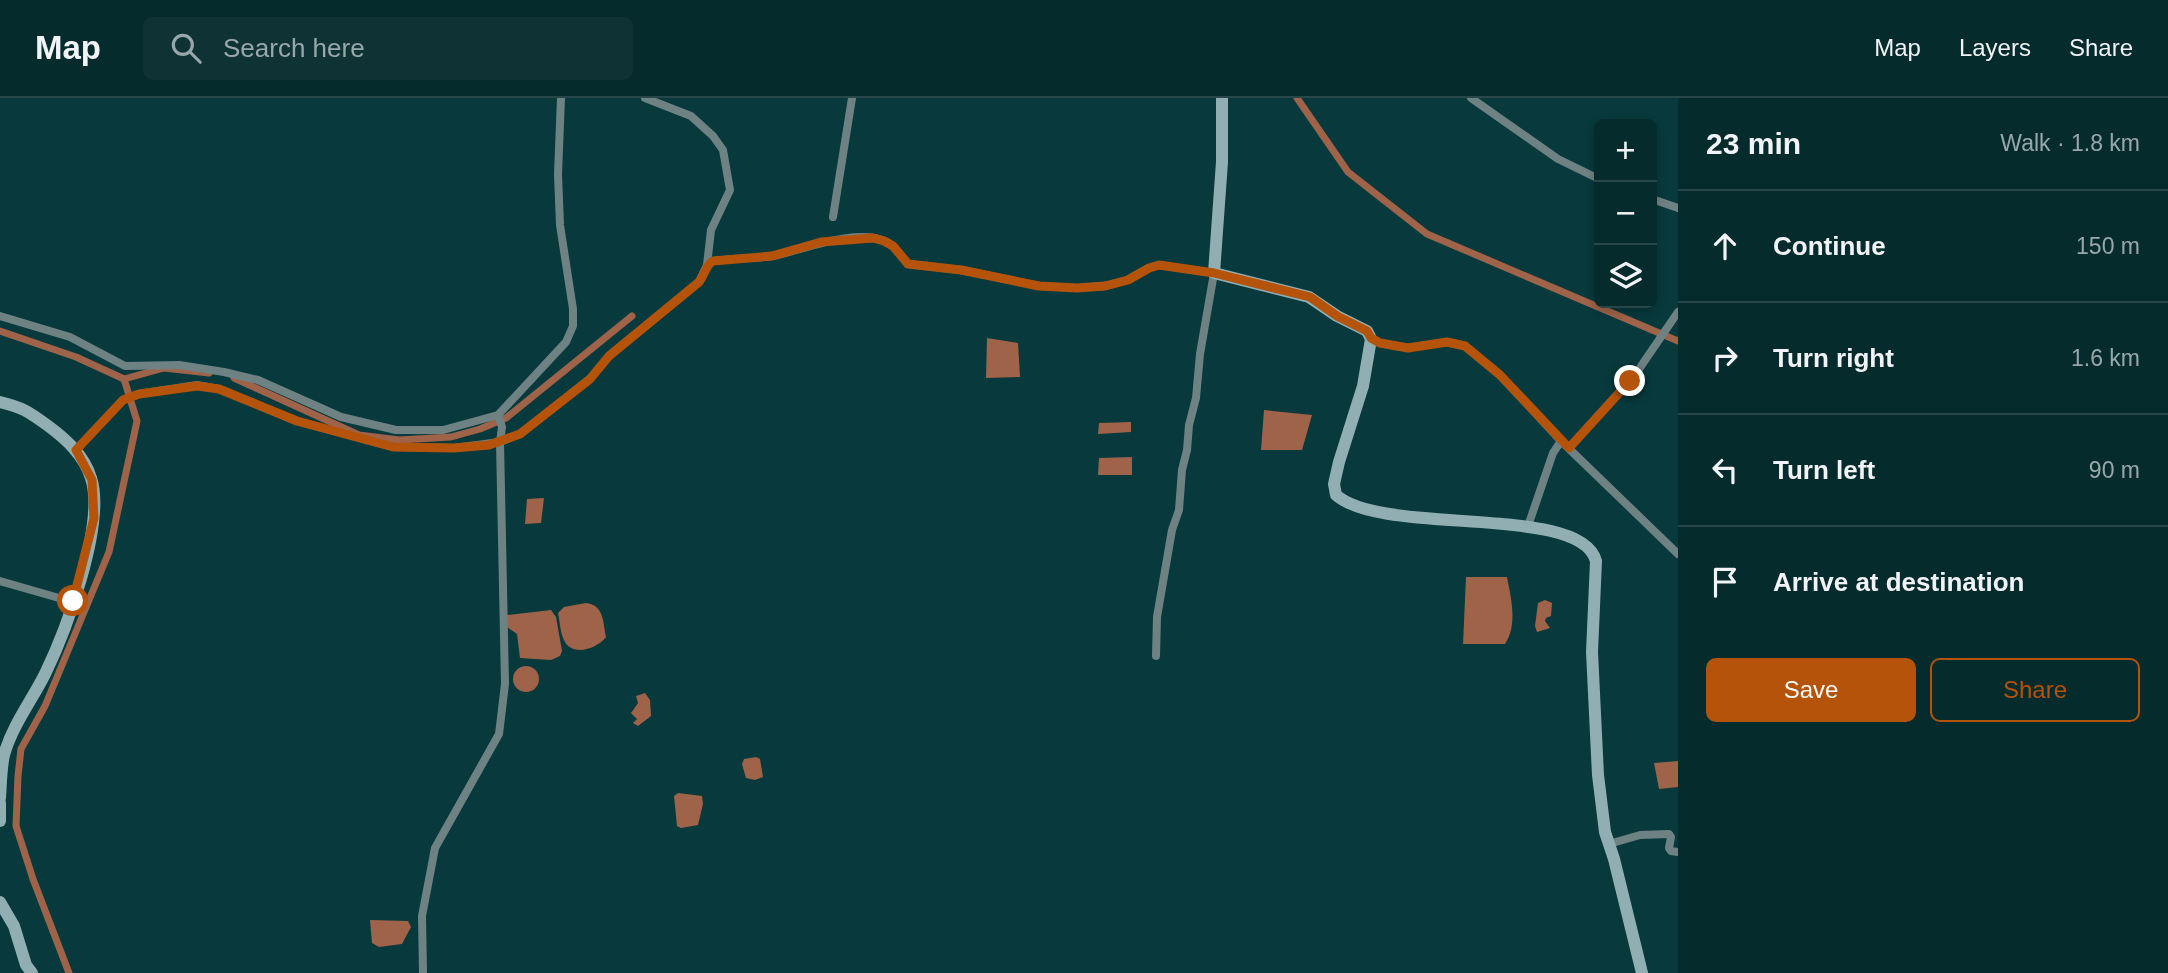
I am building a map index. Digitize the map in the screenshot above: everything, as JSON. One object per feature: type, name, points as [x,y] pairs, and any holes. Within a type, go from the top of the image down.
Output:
[{"type":"main road","points":[[1223,98],[1222,162],[1214,273],[1310,297],[1337,316],[1367,331],[1371,338],[1363,386],[1334,484],[1336,495],[1353,505],[1391,516],[1528,526],[1585,544],[1594,554],[1593,696],[1598,775],[1605,832],[1642,973]]},
{"type":"main road","points":[[0,402],[21,407],[76,450],[92,480],[94,518],[73,601],[46,673],[22,714],[4,755],[0,798]]},
{"type":"main road","points":[[0,803],[0,821]]},
{"type":"main road","points":[[0,902],[14,926],[26,965],[32,973]]},
{"type":"street","points":[[0,316],[70,337],[125,366],[179,365],[225,372],[258,380],[341,416],[397,430],[443,430],[499,416],[566,342],[573,326],[573,309],[560,225],[558,174],[561,98]]},
{"type":"street","points":[[76,450],[123,400],[139,394],[197,386],[219,389],[297,421],[393,447],[454,448],[500,442],[520,434],[590,379],[609,356],[704,276],[711,230],[730,190],[723,149],[691,116],[645,98]]},
{"type":"street","points":[[833,217],[852,98]]},
{"type":"street","points":[[1471,98],[1558,159],[1594,177]]},
{"type":"street","points":[[1657,201],[1678,208]]},
{"type":"street","points":[[707,265],[722,259],[772,256],[821,242],[873,238],[893,246],[908,264],[972,272],[1039,286],[1105,286],[1128,280],[1159,265],[1214,273],[1200,354],[1196,398],[1182,470],[1179,510],[1172,530],[1157,617],[1156,656]]},
{"type":"street","points":[[1569,448],[1635,375],[1678,312]]},
{"type":"street","points":[[1371,338],[1380,343],[1408,348],[1447,342],[1465,346],[1500,375],[1561,441],[1678,554]]},
{"type":"street","points":[[423,973],[422,916],[435,848],[499,734],[502,724],[505,684],[500,442],[502,427],[499,416]]},
{"type":"street","points":[[1528,526],[1553,453],[1561,441]]},
{"type":"street","points":[[0,581],[73,601]]},
{"type":"street","points":[[1609,844],[1640,835],[1669,834],[1669,848],[1678,852]]},
{"type":"shaded area","points":[[987,338],[1018,343],[1020,377],[986,378]]},
{"type":"shaded area","points":[[1264,410],[1312,415],[1302,450],[1261,450]]},
{"type":"shaded area","points":[[1131,422],[1131,432],[1098,434],[1099,423]]},
{"type":"shaded area","points":[[1132,457],[1132,475],[1098,475],[1099,458]]},
{"type":"shaded area","points":[[544,498],[541,523],[525,524],[527,499]]},
{"type":"shaded area","points":[[1466,577],[1507,577],[1512,620],[1505,644],[1463,644]]},
{"type":"shaded area","points":[[1545,600],[1552,603],[1551,616],[1545,621],[1550,628],[1537,632],[1535,626],[1538,603]]},
{"type":"shaded area","points":[[592,604],[599,611],[606,637],[592,647],[574,649],[563,639],[558,613],[564,607]]},
{"type":"shaded area","points":[[551,610],[556,617],[562,651],[560,656],[551,660],[520,658],[517,634],[507,627],[507,615]]},
{"type":"shaded area","points":[[526,666],[535,670],[539,679],[535,688],[526,692],[517,688],[513,679],[517,670]]},
{"type":"shaded area","points":[[645,693],[650,700],[651,716],[638,726],[633,723],[637,719],[631,713],[638,703],[636,696]]},
{"type":"shaded area","points":[[744,759],[760,759],[763,777],[755,780],[746,778],[742,764]]},
{"type":"shaded area","points":[[1678,761],[1678,787],[1659,789],[1654,763]]},
{"type":"shaded area","points":[[678,793],[702,796],[698,825],[681,828],[677,826],[674,796]]},
{"type":"shaded area","points":[[370,920],[408,921],[411,927],[402,944],[379,947],[372,943]]},
{"type":"waterway","points":[[1297,98],[1348,172],[1427,234],[1678,341]]},
{"type":"waterway","points":[[234,378],[359,435],[399,440],[451,437],[506,418],[632,316]]},
{"type":"waterway","points":[[0,331],[76,357],[124,379],[164,368],[209,373]]},
{"type":"waterway","points":[[69,973],[16,826],[18,776],[21,749],[45,706],[109,552],[137,421],[124,379]]},
{"type":"route","points":[[73,601],[94,527],[92,480],[76,450],[123,400],[139,394],[197,386],[219,389],[297,421],[393,447],[454,448],[489,445],[520,434],[590,379],[609,356],[699,282],[707,265],[713,261],[772,256],[821,242],[873,238],[893,246],[908,264],[916,267],[961,270],[1039,286],[1105,286],[1128,280],[1159,265],[1214,273],[1293,291],[1310,297],[1337,316],[1367,331],[1371,338],[1380,343],[1408,348],[1447,342],[1465,346],[1500,375],[1569,448],[1630,381]]}]
